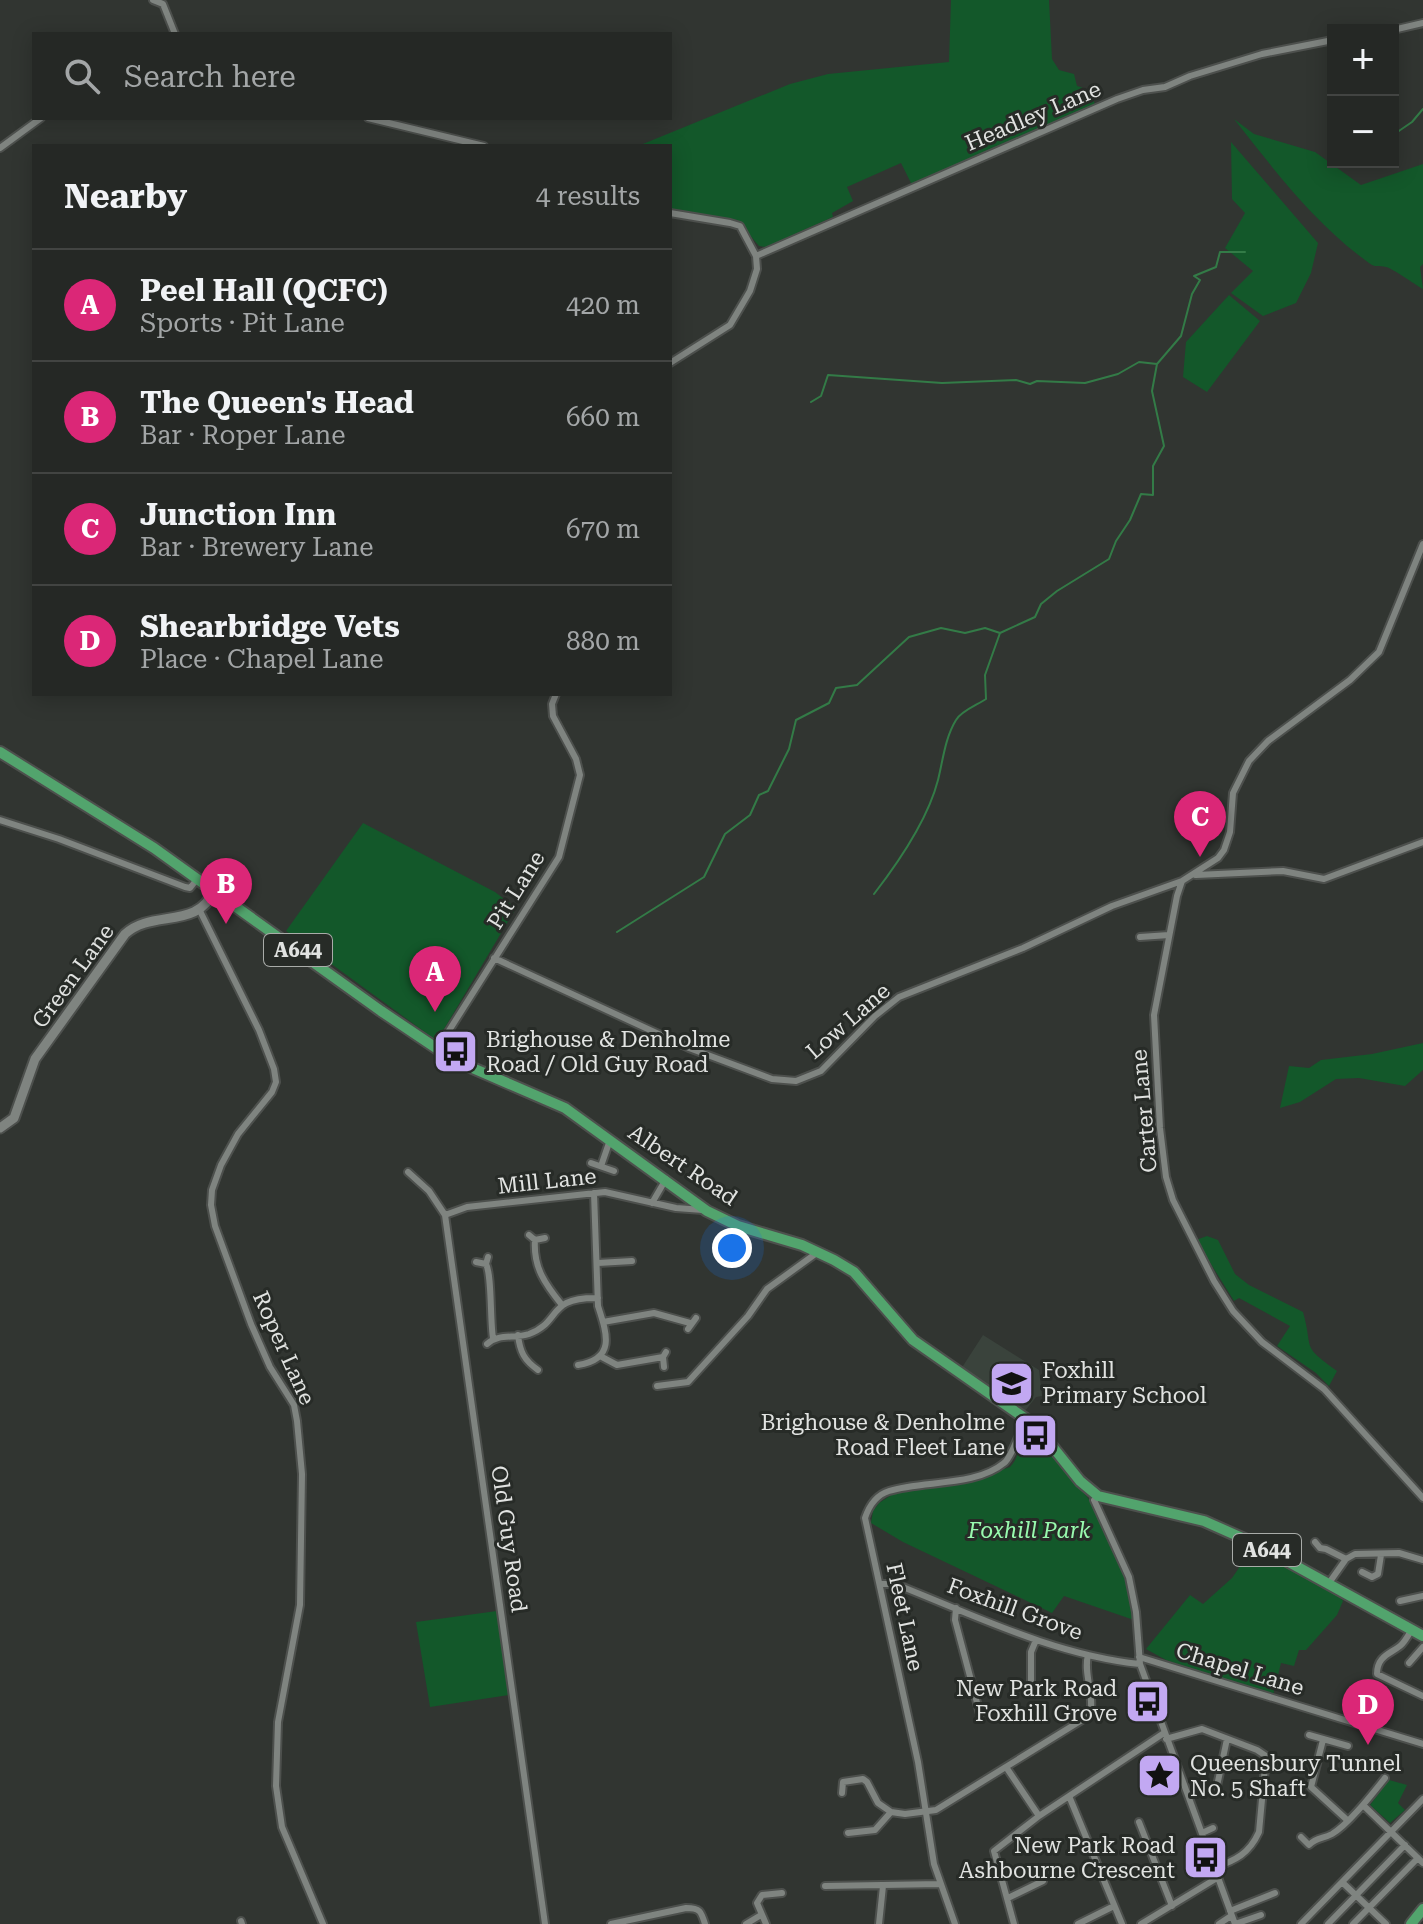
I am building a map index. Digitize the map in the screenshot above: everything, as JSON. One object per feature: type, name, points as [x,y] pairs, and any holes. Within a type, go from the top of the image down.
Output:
[{"type":"main road","name":"A644","points":[[0,752],[154,848],[214,890]]},
{"type":"main road","name":"Albert Road","points":[[214,890],[381,1011],[456,1061],[565,1108],[707,1211],[738,1226],[818,1252],[854,1272],[913,1340],[1026,1419]]},
{"type":"main road","name":"A644","points":[[1026,1419],[1040,1431],[1080,1481],[1098,1496],[1204,1521],[1329,1583],[1423,1636]]},
{"type":"main road","points":[[1413,1923],[1423,1909]]},
{"type":"street","points":[[153,0],[163,4],[174,32]]},
{"type":"street","points":[[1399,29],[1423,23]]},
{"type":"street","name":"Headley Lane","points":[[756,256],[1117,99],[1143,90],[1165,87],[1262,54],[1327,41]]},
{"type":"street","points":[[0,148],[38,120]]},
{"type":"street","points":[[376,120],[476,144]]},
{"type":"street","points":[[672,213],[740,226],[756,256],[757,269],[750,291],[730,325],[672,362]]},
{"type":"street","points":[[1182,881],[1218,858],[1227,845],[1233,793],[1249,761],[1268,741],[1350,680],[1379,652],[1423,544]]},
{"type":"street","name":"Pit Lane","points":[[438,1048],[559,857],[580,775],[576,759],[553,716],[555,696]]},
{"type":"street","points":[[0,820],[185,887],[190,888],[198,878]]},
{"type":"street","points":[[1192,876],[1283,871],[1324,879],[1423,842]]},
{"type":"street","name":"Low Lane","points":[[494,958],[738,1067],[772,1079],[796,1081],[821,1071],[875,1016],[899,997],[1023,948],[1112,906],[1182,881]]},
{"type":"street","name":"Carter Lane","points":[[1182,881],[1154,1015],[1166,1177],[1182,1222],[1233,1311],[1262,1342],[1324,1389],[1423,1498]]},
{"type":"street","points":[[200,911],[209,902],[214,890]]},
{"type":"street","name":"Green Lane","points":[[0,1128],[14,1118],[35,1059],[125,934],[138,925],[200,911]]},
{"type":"street","name":"Roper Lane","points":[[200,911],[259,1030],[276,1082],[272,1092],[238,1134],[221,1165],[212,1190],[211,1205],[215,1226],[251,1324],[270,1367],[294,1405],[297,1421],[302,1511],[300,1605],[278,1722],[276,1786],[282,1827],[323,1924]]},
{"type":"street","points":[[1140,937],[1169,935]]},
{"type":"street","points":[[575,1008],[581,999]]},
{"type":"street","points":[[601,1166],[610,1140]]},
{"type":"street","points":[[591,1163],[614,1171]]},
{"type":"street","name":"Old Guy Road","points":[[408,1172],[429,1191],[445,1215],[545,1924]]},
{"type":"street","points":[[652,1203],[666,1179]]},
{"type":"street","name":"Mill Lane","points":[[445,1215],[467,1207],[605,1192],[707,1211]]},
{"type":"street","points":[[583,1362],[594,1363],[602,1357],[606,1342],[598,1298],[594,1193]]},
{"type":"street","points":[[545,1238],[532,1237],[537,1269],[543,1282],[562,1305]]},
{"type":"street","points":[[657,1386],[688,1382],[748,1316],[767,1289],[818,1252]]},
{"type":"street","points":[[476,1262],[487,1260],[490,1271],[488,1287],[493,1338]]},
{"type":"street","points":[[598,1263],[632,1261]]},
{"type":"street","points":[[487,1344],[493,1338],[535,1330],[570,1299],[598,1298]]},
{"type":"street","points":[[603,1322],[654,1313],[692,1323]]},
{"type":"street","points":[[518,1335],[520,1351],[538,1370]]},
{"type":"street","points":[[602,1357],[617,1365],[664,1354],[664,1367]]},
{"type":"street","points":[[526,1375],[531,1365]]},
{"type":"street","name":"Fleet Lane","points":[[955,1924],[934,1864],[918,1762],[865,1518],[874,1500],[889,1491],[953,1481],[1000,1467],[1011,1455],[1015,1439],[1026,1419]]},
{"type":"street","points":[[1098,1496],[1094,1500],[1133,1589],[1139,1661],[1230,1914],[1235,1924],[1261,1915]]},
{"type":"street","points":[[1315,1542],[1320,1548],[1346,1559]]},
{"type":"street","points":[[1329,1583],[1346,1559],[1355,1554],[1399,1553],[1423,1560]]},
{"type":"street","points":[[1362,1572],[1372,1577],[1378,1574],[1381,1555]]},
{"type":"street","name":"Foxhill Grove","points":[[880,1584],[895,1584],[1036,1640],[1088,1655],[1139,1661]]},
{"type":"street","points":[[1400,1601],[1423,1596]]},
{"type":"street","points":[[956,1608],[955,1620],[980,1714]]},
{"type":"street","points":[[1412,1629],[1399,1647],[1387,1652],[1377,1667],[1377,1674],[1423,1696]]},
{"type":"street","points":[[1031,1684],[1031,1652],[1036,1640]]},
{"type":"street","points":[[1409,1663],[1423,1647]]},
{"type":"street","points":[[842,1793],[841,1779],[863,1779],[878,1803],[891,1812],[936,1810],[1090,1715],[1093,1705],[1086,1662],[1088,1655]]},
{"type":"street","name":"Chapel Lane","points":[[1139,1661],[1423,1744]]},
{"type":"street","points":[[1353,1722],[1360,1697]]},
{"type":"street","points":[[1014,1924],[994,1851],[996,1847],[1069,1796],[1165,1736],[1198,1729],[1262,1752],[1267,1762],[1256,1840],[1243,1856],[1214,1868]]},
{"type":"street","points":[[1309,1735],[1348,1746]]},
{"type":"street","points":[[1209,1777],[1217,1782],[1227,1739]]},
{"type":"street","points":[[1323,1740],[1311,1787],[1346,1819]]},
{"type":"street","points":[[1006,1767],[1039,1816]]},
{"type":"street","points":[[1301,1837],[1309,1845],[1320,1836],[1332,1833],[1363,1805],[1385,1778]]},
{"type":"street","points":[[1069,1796],[1122,1924]]},
{"type":"street","points":[[1301,1924],[1423,1799]]},
{"type":"street","points":[[1353,1924],[1420,1861],[1363,1805]]},
{"type":"street","points":[[1416,1806],[1423,1814]]},
{"type":"street","points":[[848,1833],[875,1830],[891,1812]]},
{"type":"street","points":[[1139,1822],[1172,1906]]},
{"type":"street","points":[[1202,1833],[1213,1828]]},
{"type":"street","points":[[1328,1924],[1405,1845]]},
{"type":"street","points":[[1141,1924],[1217,1878]]},
{"type":"street","points":[[1008,1898],[1043,1881]]},
{"type":"street","points":[[1342,1882],[1386,1924]]},
{"type":"street","points":[[825,1886],[940,1884]]},
{"type":"street","points":[[879,1924],[883,1886]]},
{"type":"street","points":[[766,1924],[757,1903],[762,1895],[782,1893]]},
{"type":"street","points":[[1219,1924],[1230,1914],[1275,1893]]},
{"type":"street","points":[[1078,1924],[1114,1906]]},
{"type":"street","points":[[611,1924],[697,1908],[702,1912],[705,1924]]},
{"type":"street","points":[[746,1924],[761,1915]]},
{"type":"shaded area","name":"Foxhill Primary School","points":[[983,1335],[1039,1370],[1042,1396],[1036,1397],[1025,1411],[961,1369]]},
{"type":"green space","points":[[951,0],[1049,0],[1052,59],[1059,70],[1074,74],[1077,86],[1089,92],[1095,105],[912,185],[901,163],[847,187],[853,201],[832,213],[833,217],[766,247],[759,246],[737,220],[672,209],[672,144],[643,144],[790,84],[828,74],[949,62]]},
{"type":"green space","points":[[1234,119],[1254,134],[1315,152],[1327,161],[1327,168],[1337,168],[1361,185],[1423,164],[1423,264],[1420,267],[1423,289],[1389,268],[1371,265],[1349,248],[1297,196]]},
{"type":"green space","points":[[1231,142],[1318,243],[1311,273],[1296,303],[1263,316],[1231,293],[1253,271],[1225,248],[1245,213],[1232,199]]},
{"type":"green space","points":[[1229,295],[1260,321],[1207,392],[1183,377],[1186,342]]},
{"type":"green space","points":[[363,823],[495,892],[516,908],[437,1041],[286,931]]},
{"type":"green space","points":[[1423,1043],[1423,1070],[1405,1086],[1359,1078],[1336,1079],[1300,1102],[1280,1108],[1289,1066],[1309,1068],[1321,1060],[1372,1054]]},
{"type":"green space","points":[[1207,1236],[1218,1240],[1235,1274],[1249,1285],[1303,1312],[1310,1346],[1337,1371],[1329,1386],[1277,1346],[1290,1326],[1239,1298],[1234,1301],[1196,1240]]},
{"type":"green space","name":"Foxhill Park","points":[[1028,1427],[1093,1504],[1124,1575],[1134,1620],[1064,1596],[1052,1613],[903,1542],[871,1523],[873,1511],[879,1503],[893,1494],[964,1482],[1010,1467]]},
{"type":"green space","points":[[1260,1552],[1343,1601],[1337,1615],[1306,1650],[1299,1650],[1294,1666],[1281,1663],[1273,1695],[1166,1660],[1146,1649],[1190,1595],[1203,1604],[1232,1578],[1243,1562],[1250,1561]]},
{"type":"green space","points":[[497,1611],[509,1695],[430,1707],[416,1622]]},
{"type":"green space","points":[[1389,1780],[1407,1785],[1398,1803],[1405,1810],[1390,1823],[1370,1805]]},
{"type":"waterway","points":[[1399,131],[1423,109]]},
{"type":"waterway","points":[[874,894],[920,825],[933,795],[956,720],[986,699],[985,675],[1000,633],[1035,617],[1041,604],[1057,591],[1109,559],[1141,494],[1153,495],[1153,466],[1164,446],[1152,391],[1157,364],[1181,336],[1192,294],[1200,280],[1194,276],[1216,267],[1220,252],[1245,252]]},
{"type":"waterway","points":[[811,402],[821,396],[828,375],[942,383],[1016,380],[1030,384],[1037,381],[1085,383],[1118,374],[1139,362],[1157,364]]},
{"type":"waterway","points":[[617,932],[704,877],[725,834],[750,815],[759,795],[768,791],[789,749],[796,720],[829,703],[836,688],[857,685],[909,637],[941,628],[965,633],[985,628],[1000,633]]},
{"type":"place","name":"Junction Inn","points":[[1200,857]]},
{"type":"place","name":"The Queen's Head","points":[[226,924]]},
{"type":"place","name":"Peel Hall (QCFC)","points":[[435,1012]]},
{"type":"place","name":"Brighouse & Denholme Road / Old Guy Road","points":[[455,1052]]},
{"type":"place","name":"Foxhill Primary School","points":[[1011,1383]]},
{"type":"place","name":"Brighouse & Denholme Road Fleet Lane","points":[[1036,1435]]},
{"type":"place","name":"New Park Road Foxhill Grove","points":[[1148,1701]]},
{"type":"place","name":"Shearbridge Vets","points":[[1368,1745]]},
{"type":"place","name":"Queensbury Tunnel No. 5 Shaft","points":[[1159,1776]]},
{"type":"place","name":"New Park Road Ashbourne Crescent","points":[[1206,1858]]}]
